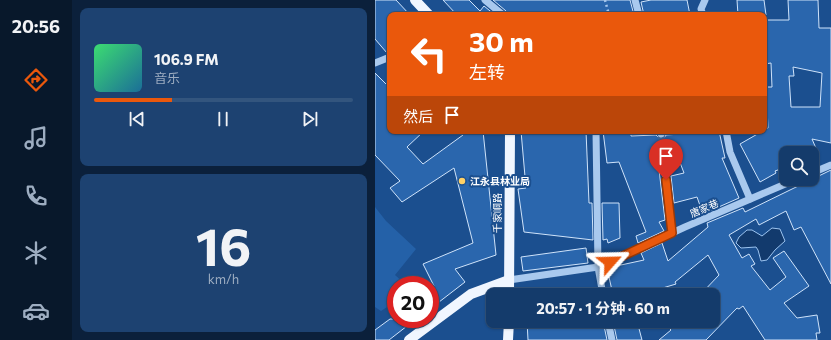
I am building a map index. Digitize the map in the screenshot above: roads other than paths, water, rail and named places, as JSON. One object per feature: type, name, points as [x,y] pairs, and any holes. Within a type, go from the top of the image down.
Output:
[{"type":"main road","points":[[415,0],[426,12]]},
{"type":"main road","name":"千家峒路","points":[[509,288],[510,134]]},
{"type":"main road","points":[[409,340],[471,294],[509,280]]},
{"type":"main road","points":[[509,328],[509,340]]},
{"type":"lane","points":[[485,0],[499,12]]},
{"type":"lane","points":[[635,0],[638,12]]},
{"type":"lane","points":[[702,12],[701,9],[705,0]]},
{"type":"lane","points":[[375,63],[387,58]]},
{"type":"lane","points":[[596,134],[598,267],[602,288]]},
{"type":"lane","points":[[727,134],[730,152],[750,199]]},
{"type":"lane","points":[[663,154],[672,233]]},
{"type":"lane","points":[[819,170],[831,165]]},
{"type":"lane","name":"唐家巷","points":[[509,280],[598,267],[781,186]]},
{"type":"lane","points":[[609,328],[612,340]]},
{"type":"tunnel","points":[[661,134],[663,154]]},
{"type":"place","name":"江永县林业局","points":[[462,181]]}]
